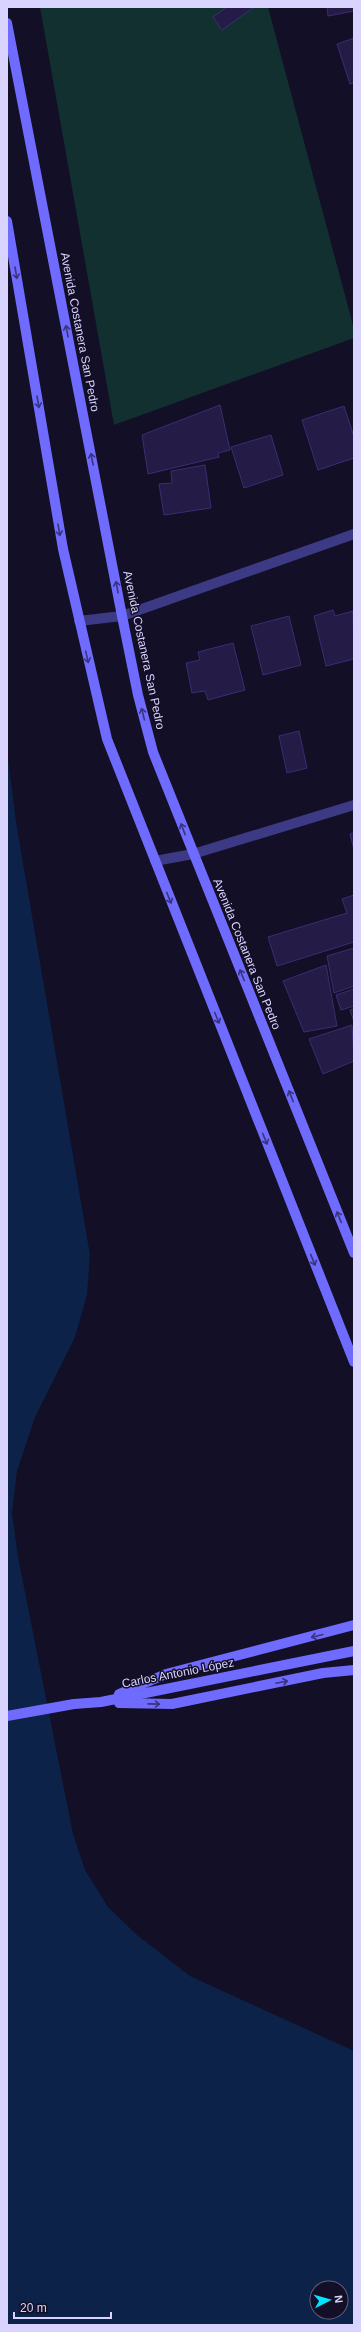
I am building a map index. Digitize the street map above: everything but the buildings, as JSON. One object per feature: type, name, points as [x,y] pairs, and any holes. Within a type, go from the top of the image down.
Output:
[{"type":"main road","name":"Avenida Costanera San Pedro","points":[[7,23],[122,616],[138,695],[153,752],[354,1253]]},
{"type":"main road","points":[[7,221],[63,549],[107,739],[354,1362]]},
{"type":"main road","points":[[101,1702],[166,1674],[354,1625]]},
{"type":"main road","name":"Carlos Antonio López","points":[[7,1716],[74,1704],[101,1702],[354,1651]]},
{"type":"main road","points":[[101,1702],[172,1704],[323,1673],[354,1670]]},
{"type":"street","points":[[79,621],[122,616],[354,534]]},
{"type":"street","points":[[155,861],[193,854],[354,805]]},
{"type":"green space","points":[[40,7],[268,7],[354,329],[354,338],[114,425]]},
{"type":"water","points":[[7,751],[16,822],[90,1255],[87,1295],[75,1337],[35,1417],[17,1471],[12,1513],[18,1557],[73,1834],[85,1870],[108,1907],[137,1935],[190,1976],[354,2051],[354,2325],[7,2325]]}]
